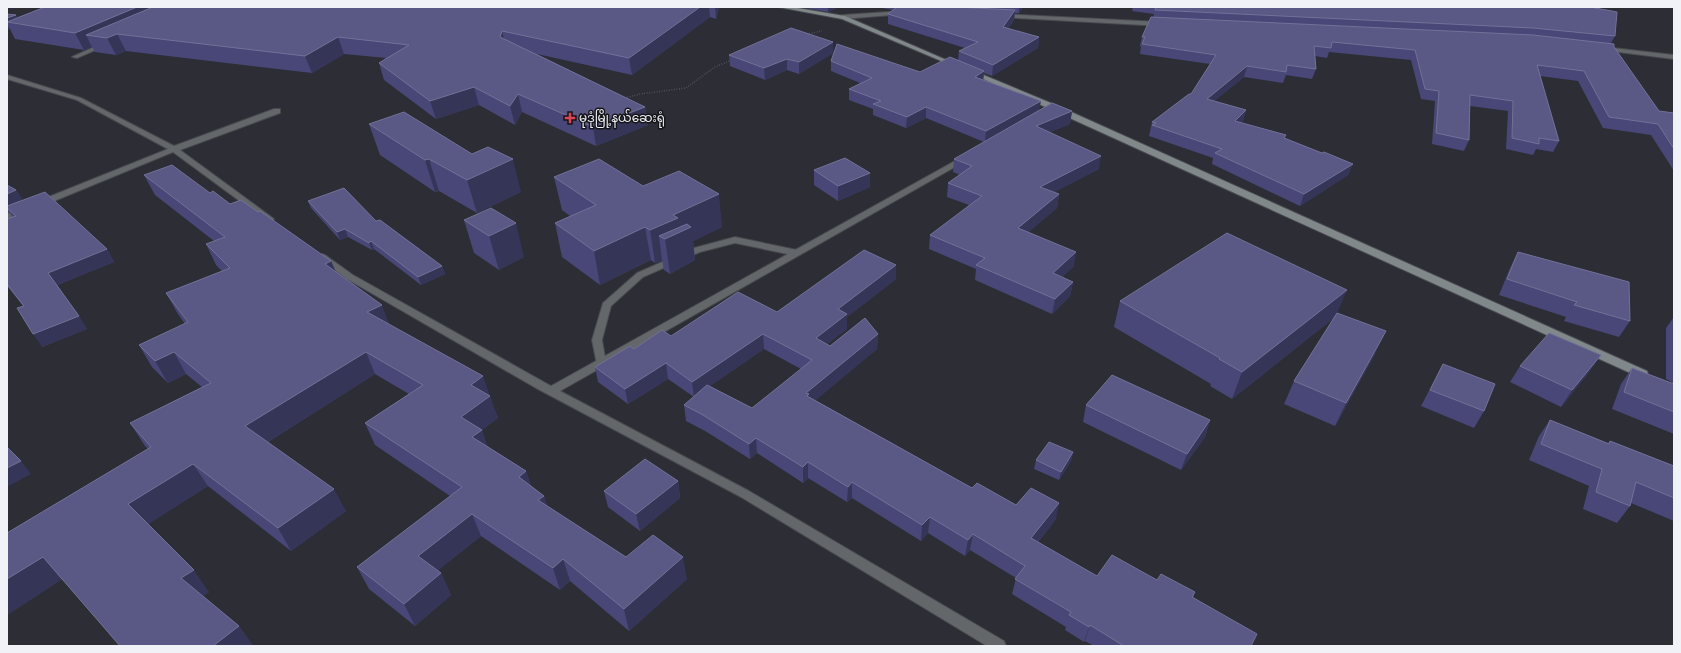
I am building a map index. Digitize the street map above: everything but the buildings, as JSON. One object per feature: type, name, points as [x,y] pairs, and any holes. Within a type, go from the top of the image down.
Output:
[{"type":"main road","points":[[781,7],[843,17],[860,24],[1055,108],[1652,379]]},
{"type":"street","points":[[843,17],[912,13]]},
{"type":"street","points":[[991,16],[1165,24]]},
{"type":"street","points":[[75,57],[111,41]]},
{"type":"street","points":[[1597,48],[1674,56]]},
{"type":"street","points":[[7,77],[79,99],[174,148],[280,226]]},
{"type":"street","points":[[1042,115],[1055,108]]},
{"type":"street","points":[[7,217],[174,148],[277,111]]},
{"type":"street","points":[[551,391],[974,154]]},
{"type":"street","points":[[601,363],[597,340],[606,306],[640,275],[697,250],[735,240],[797,253]]},
{"type":"street","points":[[312,249],[350,277],[551,391],[745,494],[999,646]]},
{"type":"path","points":[[806,34],[860,24]]},
{"type":"path","points":[[625,98],[640,94],[686,88],[715,67],[736,59]]},
{"type":"place","name":"မုဒုံမြို့နယ်ဆေးရုံ","points":[[570,118]]}]
